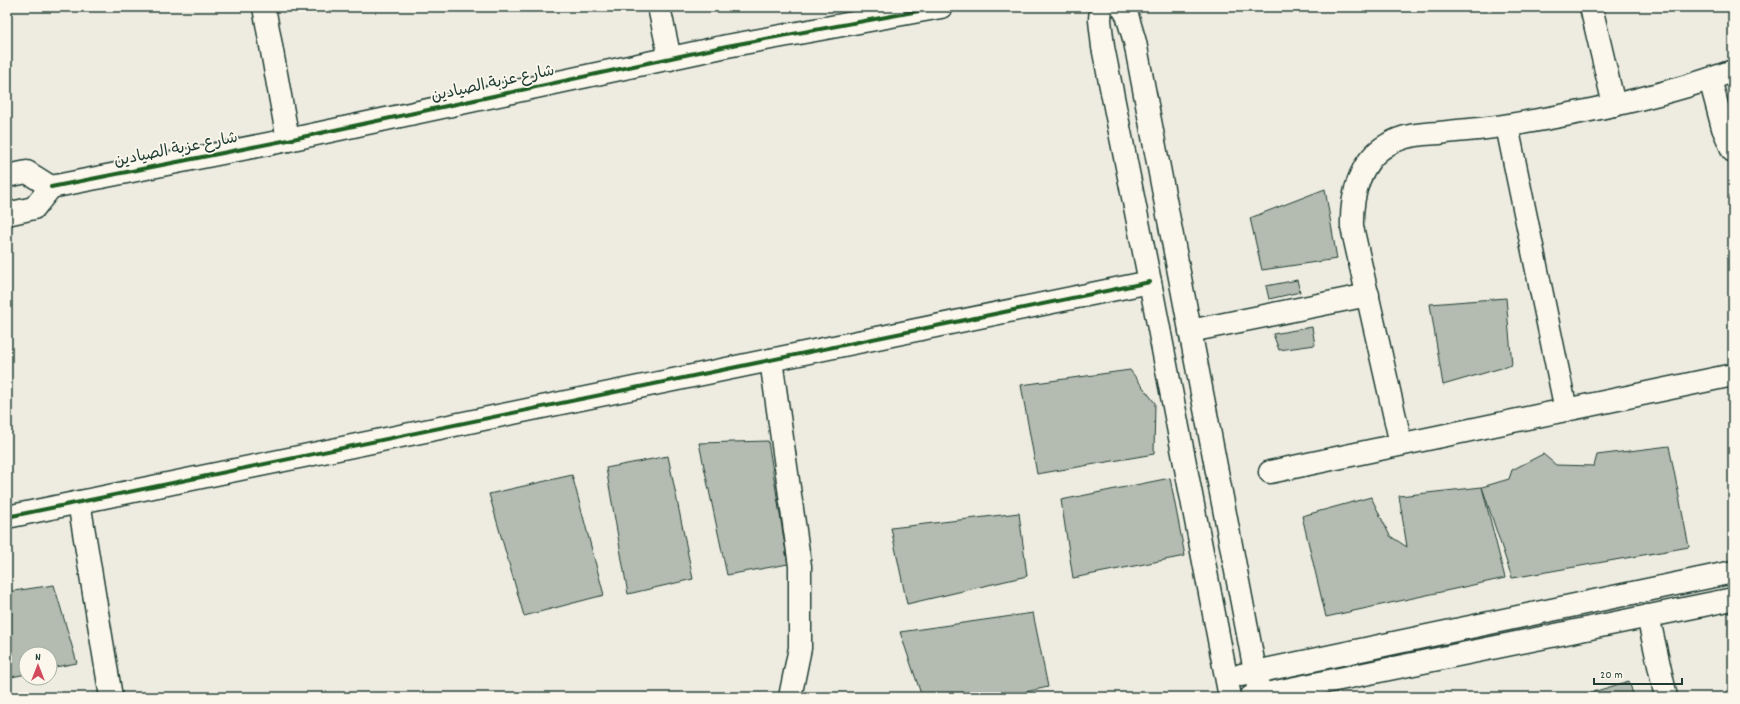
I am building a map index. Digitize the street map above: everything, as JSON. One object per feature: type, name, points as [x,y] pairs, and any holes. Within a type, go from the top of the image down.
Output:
[{"type":"street","points":[[264,7],[288,140]]},
{"type":"street","points":[[659,7],[670,58]]},
{"type":"street","name":"شارع عزبة الصيادين","points":[[51,187],[288,140],[727,46],[941,7]]},
{"type":"street","points":[[1101,7],[1100,20],[1102,47],[1150,282],[1228,688],[1255,672],[1733,572]]},
{"type":"street","points":[[1122,7],[1127,15],[1135,42],[1255,672],[1257,696],[1733,599]]},
{"type":"street","points":[[1591,7],[1614,105]]},
{"type":"street","points":[[1401,444],[1352,227],[1352,214],[1356,186],[1367,163],[1386,145],[1407,136],[1507,126],[1614,105],[1710,79],[1733,71]]},
{"type":"street","points":[[1710,79],[1723,128],[1733,151]]},
{"type":"street","points":[[1507,126],[1566,410]]},
{"type":"street","points":[[7,176],[27,172],[51,187],[34,208],[7,214]]},
{"type":"street","points":[[7,516],[1150,282]]},
{"type":"street","points":[[1190,331],[1368,295]]},
{"type":"street","points":[[771,360],[800,566],[800,648],[790,697]]},
{"type":"street","points":[[1270,472],[1733,375]]},
{"type":"street","points":[[79,502],[111,697]]},
{"type":"street","points":[[1648,616],[1666,697]]},
{"type":"building","points":[[1325,189],[1337,259],[1262,270],[1250,218]]},
{"type":"building","points":[[1297,280],[1300,292],[1269,299],[1266,286]]},
{"type":"building","points":[[1506,298],[1512,365],[1443,385],[1430,304]]},
{"type":"building","points":[[1312,327],[1315,345],[1279,350],[1273,334]]},
{"type":"building","points":[[1130,370],[1155,403],[1154,454],[1037,474],[1021,385]]},
{"type":"building","points":[[768,441],[788,564],[727,575],[699,443]]},
{"type":"building","points":[[1669,446],[1689,547],[1512,578],[1482,487],[1509,479],[1512,470],[1543,454],[1556,465],[1594,466],[1597,455]]},
{"type":"building","points":[[668,456],[693,579],[628,594],[606,468]]},
{"type":"building","points":[[572,475],[604,595],[524,616],[489,494]]},
{"type":"building","points":[[1170,478],[1185,556],[1073,578],[1061,500]]},
{"type":"building","points":[[1482,487],[1505,578],[1326,617],[1302,516],[1371,497],[1390,536],[1407,547],[1399,496]]},
{"type":"building","points":[[1019,513],[1027,576],[907,604],[891,528]]},
{"type":"building","points":[[54,585],[77,663],[58,667],[58,646],[18,646],[18,676],[7,678],[7,592]]},
{"type":"building","points":[[1033,613],[1048,687],[1003,697],[922,697],[900,632]]},
{"type":"building","points":[[1629,681],[1634,697],[1577,697]]},
{"type":"cycle path","points":[[51,187],[288,140],[727,46],[941,7]]},
{"type":"cycle path","points":[[7,517],[1150,282]]}]
